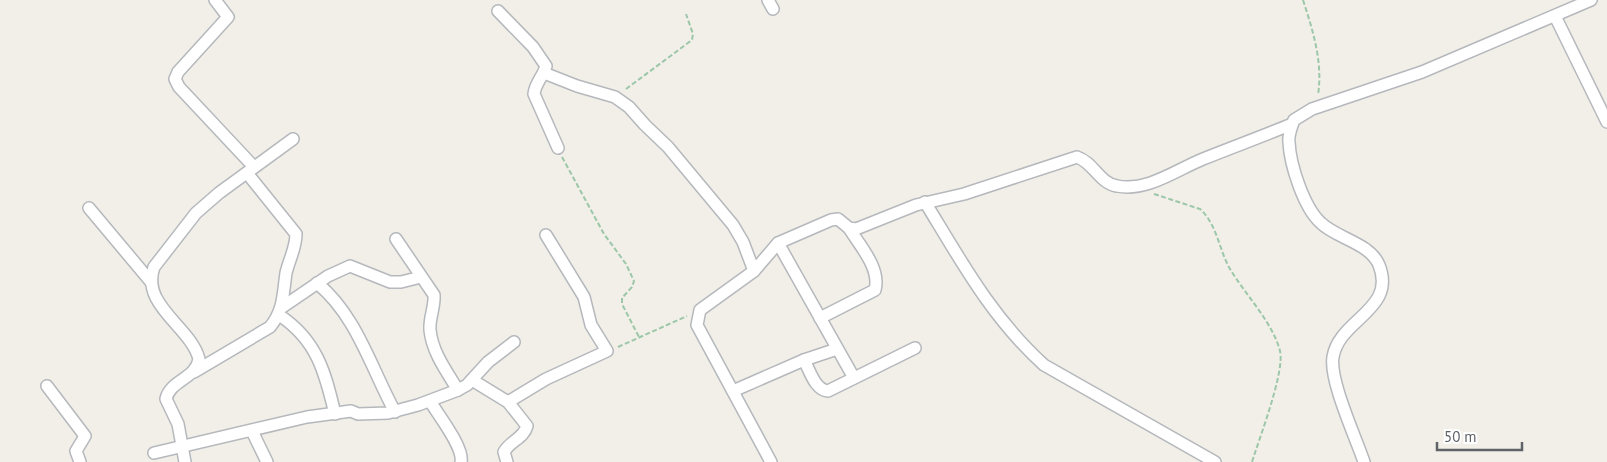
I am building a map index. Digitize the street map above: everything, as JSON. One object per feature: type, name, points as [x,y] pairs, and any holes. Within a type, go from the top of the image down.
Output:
[{"type":"street","points":[[185,462],[178,424],[166,399],[172,388],[194,372],[270,327],[280,311],[296,234],[250,170],[179,87],[175,79],[178,72],[228,17],[215,0]]},
{"type":"street","points":[[849,228],[856,229],[925,202],[964,194],[1077,157],[1091,165],[1108,183],[1116,186],[1139,186],[1161,179],[1179,168],[1292,124],[1300,115],[1312,109],[1422,72],[1591,0]]},
{"type":"street","points":[[498,11],[542,59],[546,66],[544,73],[534,86],[534,94],[558,148]]},
{"type":"street","points":[[1555,16],[1607,122]]},
{"type":"street","points":[[544,73],[577,86],[615,97],[629,107],[668,147],[733,225],[743,242],[754,271]]},
{"type":"street","points":[[1292,124],[1289,141],[1292,161],[1312,212],[1320,223],[1363,249],[1375,258],[1379,265],[1381,276],[1379,296],[1368,312],[1346,330],[1336,344],[1332,359],[1333,371],[1354,438],[1364,462]]},
{"type":"street","points":[[151,282],[154,267],[189,220],[219,193],[293,138]]},
{"type":"street","points":[[925,202],[984,299],[1026,349],[1044,365],[1216,462]]},
{"type":"street","points":[[89,208],[151,282],[161,305],[197,351],[198,366],[194,372]]},
{"type":"street","points":[[771,462],[697,324],[700,310],[754,271],[778,243],[831,220],[838,219],[849,228],[875,271],[877,283],[875,290],[820,318]]},
{"type":"street","points":[[508,402],[546,379],[607,351],[591,325],[584,297],[546,234]]},
{"type":"street","points":[[396,239],[434,295],[430,328],[433,345],[458,390]]},
{"type":"street","points":[[778,243],[854,378]]},
{"type":"street","points":[[280,311],[317,283],[350,266],[390,282],[400,282],[421,277]]},
{"type":"street","points":[[317,283],[334,299],[346,316],[370,358],[395,412]]},
{"type":"street","points":[[280,311],[303,335],[321,362],[335,414]]},
{"type":"street","points":[[154,453],[182,448],[307,417],[351,411],[358,414],[395,412],[430,402],[458,390],[472,380],[488,362],[514,342]]},
{"type":"street","points":[[804,360],[817,385],[823,390],[828,391],[915,348]]},
{"type":"street","points":[[733,391],[804,360],[837,349]]},
{"type":"street","points":[[472,380],[508,402],[527,426],[522,435],[504,452],[507,462]]},
{"type":"street","points":[[46,386],[85,436],[76,451],[80,462]]},
{"type":"street","points":[[430,402],[458,447],[462,462]]},
{"type":"street","points":[[252,431],[267,462]]},
{"type":"path","points":[[1303,0],[1317,47],[1319,84],[1312,109]]},
{"type":"path","points":[[615,97],[692,40],[693,34],[686,14]]},
{"type":"path","points":[[558,148],[604,234],[634,280],[632,287],[622,298],[622,304],[639,337]]},
{"type":"path","points":[[1148,192],[1200,208],[1205,213],[1210,220],[1230,268],[1270,330],[1280,351],[1279,368],[1252,462]]},
{"type":"path","points":[[607,351],[700,310]]}]
